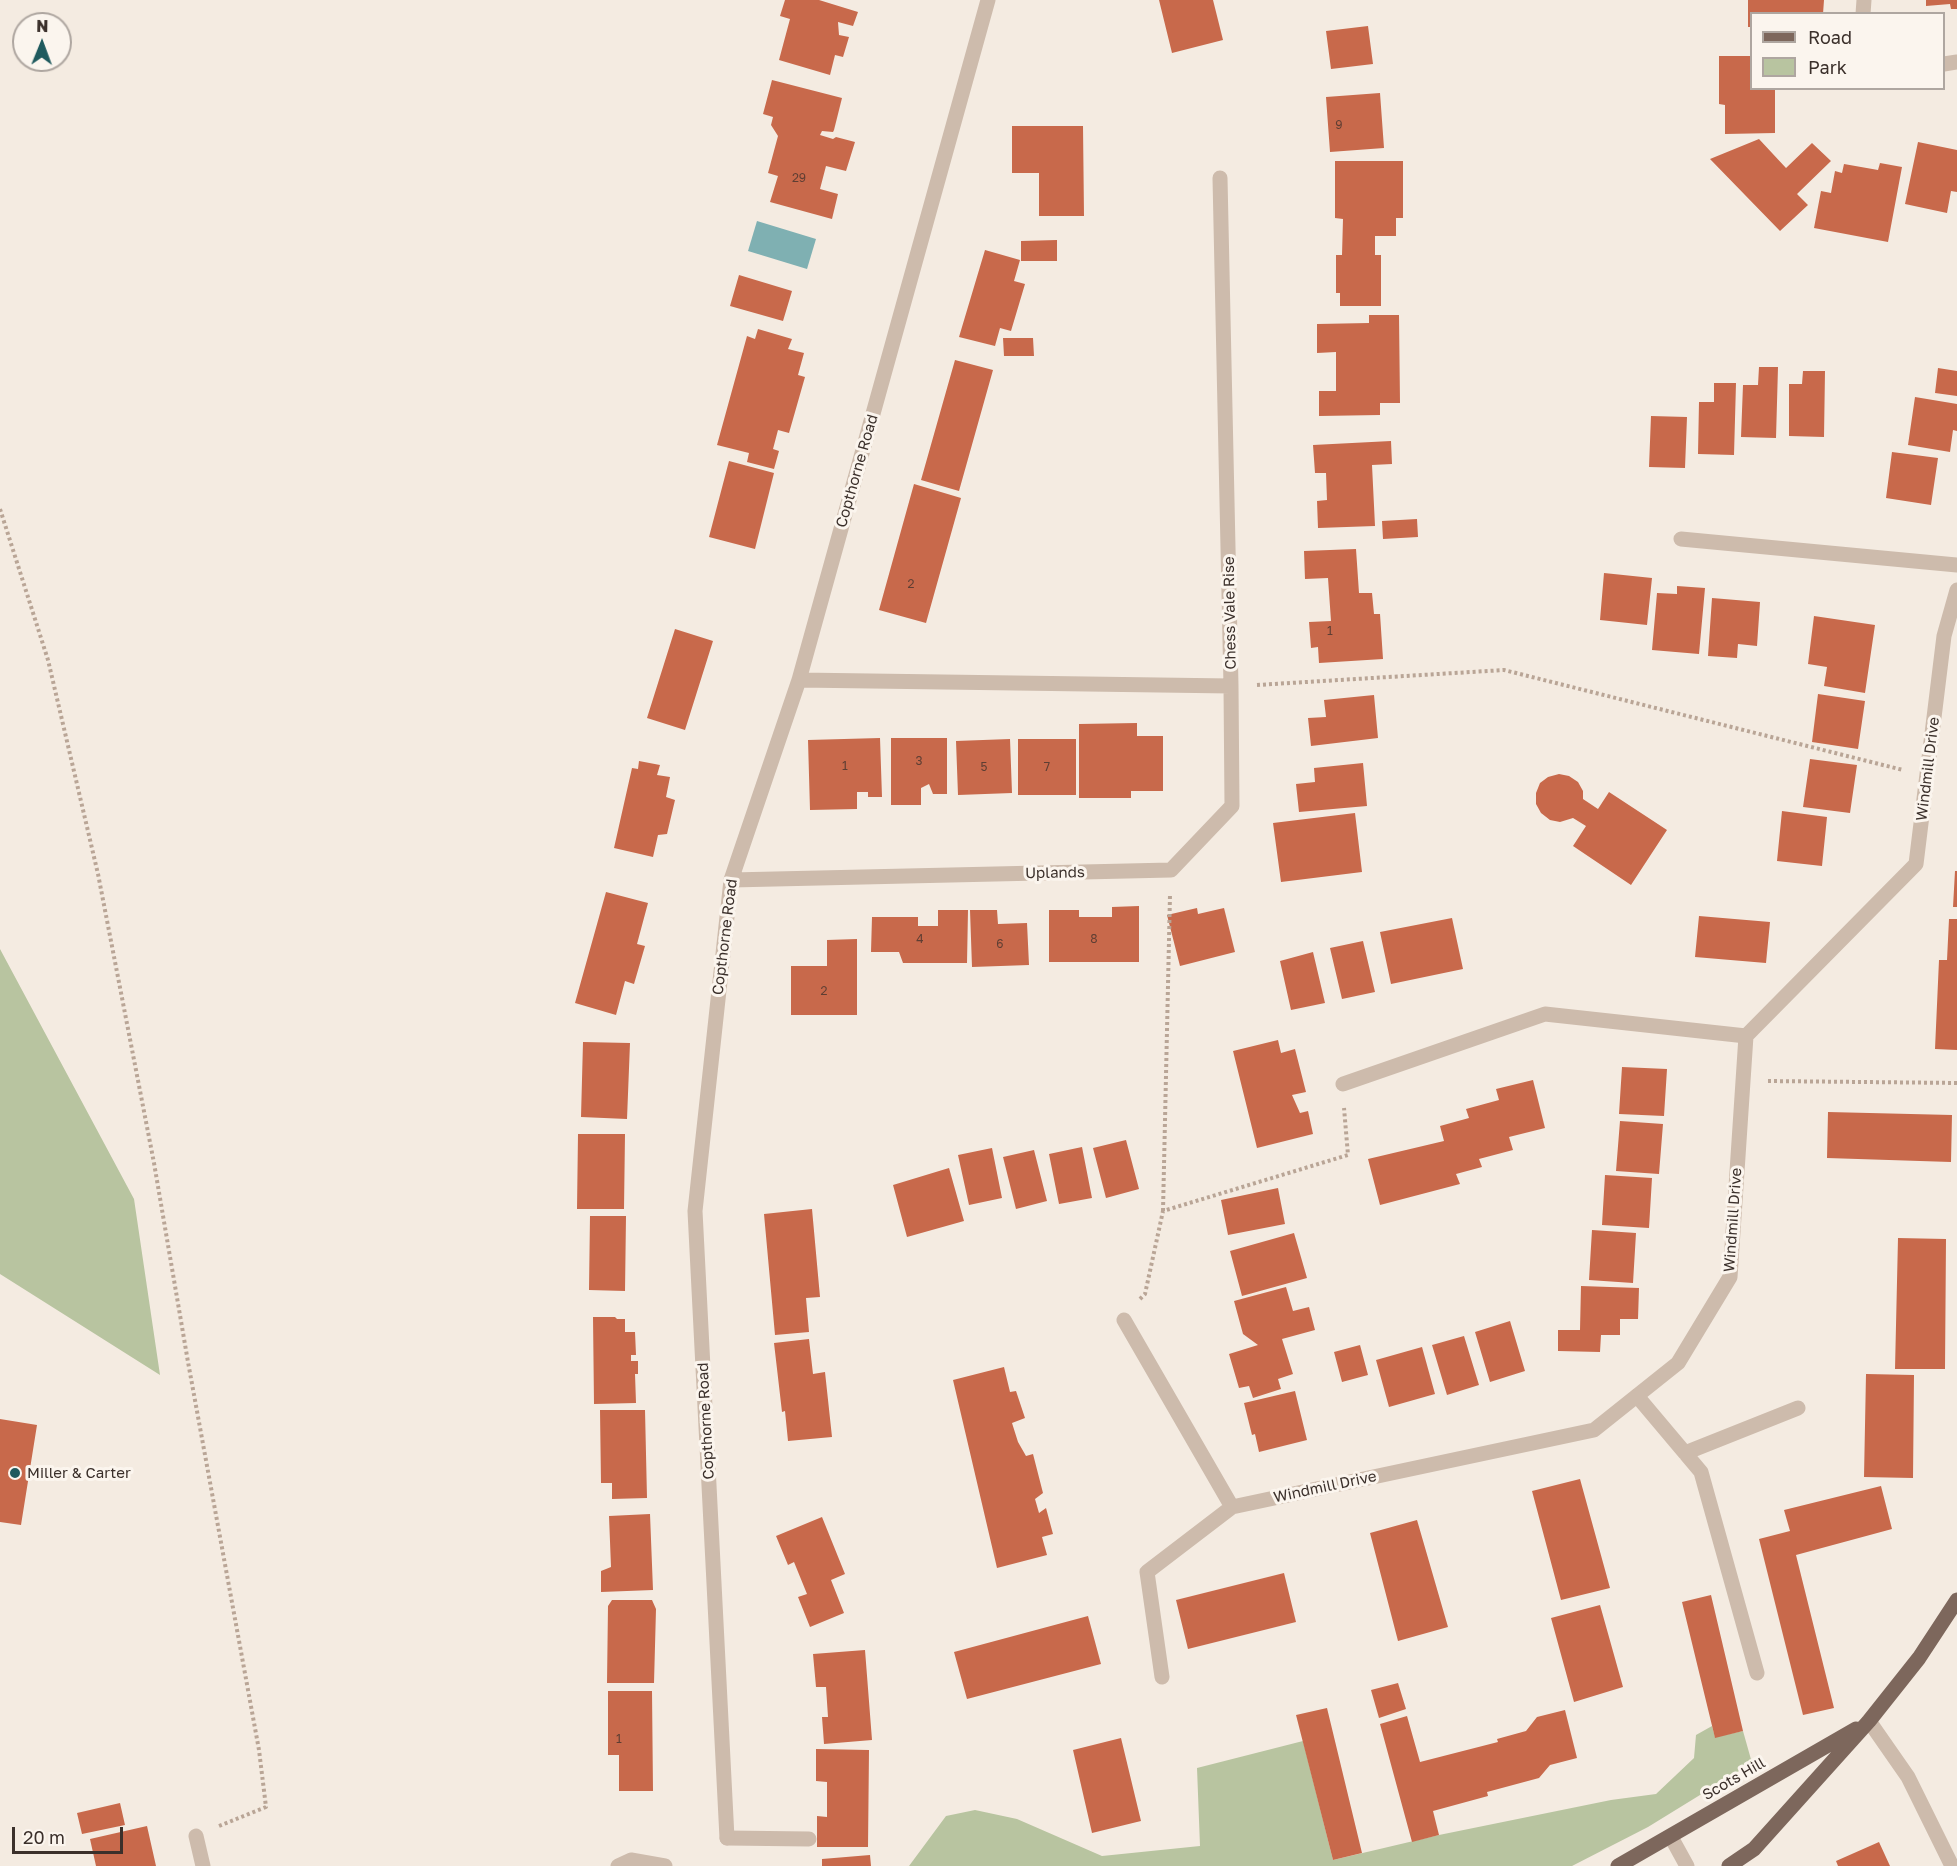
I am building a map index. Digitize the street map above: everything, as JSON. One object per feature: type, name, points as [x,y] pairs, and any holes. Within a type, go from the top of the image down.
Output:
[{"type":"main road","name":"Scots Hill","points":[[1729,1866],[1754,1849],[1869,1721],[1919,1658],[1957,1600]]},
{"type":"main road","name":"Scots Hill","points":[[1618,1866],[1869,1721]]},
{"type":"street","name":"Copthorne Road","points":[[809,1839],[726,1838],[695,1211],[731,880],[799,680],[988,0]]},
{"type":"street","name":"Chess Vale Rise","points":[[799,680],[1231,686],[1220,178]]},
{"type":"street","points":[[1681,539],[1957,565]]},
{"type":"street","name":"Windmill Drive","points":[[1162,1677],[1147,1572],[1232,1507],[1594,1430],[1678,1363],[1730,1277],[1746,1036],[1916,864],[1944,636],[1957,590]]},
{"type":"street","points":[[1171,870],[1232,806],[1231,686]]},
{"type":"street","name":"Uplands","points":[[731,880],[1171,870]]},
{"type":"street","points":[[1342,1084],[1545,1014],[1746,1036]]},
{"type":"street","points":[[1124,1320],[1232,1507]]},
{"type":"street","points":[[1637,1396],[1701,1472],[1757,1673]]},
{"type":"street","points":[[1685,1453],[1798,1408]]},
{"type":"street","points":[[1869,1721],[1908,1777],[1952,1866]]},
{"type":"street","points":[[196,1836],[202,1866]]},
{"type":"street","points":[[1671,1837],[1687,1866]]},
{"type":"street","points":[[618,1866],[631,1860],[665,1866]]},
{"type":"path","points":[[0,509],[48,660],[98,874],[154,1163],[259,1750],[266,1807],[196,1836]]},
{"type":"path","points":[[1231,686],[1504,670],[1927,777]]},
{"type":"path","points":[[1124,1320],[1145,1294],[1163,1211],[1171,870]]},
{"type":"path","points":[[1743,1082],[1957,1083]]},
{"type":"path","points":[[1163,1211],[1348,1155],[1342,1084]]},
{"type":"green space","points":[[0,949],[134,1199],[160,1375],[0,1274]]},
{"type":"green space","points":[[1712,1726],[1715,1737],[1743,1731],[1752,1763],[1648,1827],[1572,1866],[909,1866],[946,1816],[975,1810],[1017,1819],[1102,1856],[1200,1846],[1197,1768],[1303,1741],[1333,1860],[1439,1835],[1611,1800],[1656,1794],[1694,1758],[1696,1735]]},
{"type":"water","points":[[757,221],[816,239],[807,269],[748,251]]},
{"type":"building","points":[[785,0],[819,0],[858,12],[853,26],[838,22],[839,35],[849,37],[843,57],[835,55],[830,75],[779,60],[790,19],[780,16]]},
{"type":"building","points":[[1159,0],[1213,0],[1223,40],[1172,53]]},
{"type":"building","points":[[1748,0],[1824,0],[1823,12],[1750,12],[1750,27],[1748,27]]},
{"type":"building","points":[[1926,0],[1957,0],[1957,9],[1951,9],[1950,4],[1926,6]]},
{"type":"building","points":[[1368,26],[1373,64],[1331,69],[1326,31]]},
{"type":"building","points":[[1719,56],[1750,56],[1750,90],[1775,90],[1775,133],[1725,134],[1725,105],[1719,104]]},
{"type":"building","points":[[772,80],[842,98],[833,132],[822,131],[820,135],[855,142],[846,171],[826,166],[820,189],[838,194],[832,219],[770,202],[778,176],[768,173],[778,136],[771,125],[773,117],[763,114]]},
{"type":"building","points":[[1380,93],[1384,148],[1330,152],[1326,97]]},
{"type":"building","points":[[1012,126],[1083,126],[1084,216],[1039,216],[1039,173],[1012,173]]},
{"type":"building","points":[[1759,139],[1786,168],[1812,143],[1831,161],[1797,194],[1808,205],[1780,231],[1710,159]]},
{"type":"building","points":[[1918,142],[1957,150],[1957,192],[1951,191],[1947,213],[1905,204]]},
{"type":"building","points":[[1335,161],[1403,161],[1403,218],[1396,218],[1396,236],[1375,236],[1375,255],[1381,255],[1381,306],[1340,306],[1340,293],[1336,293],[1336,255],[1342,255],[1343,219],[1335,218]]},
{"type":"building","points":[[1880,163],[1902,167],[1888,242],[1814,228],[1821,191],[1831,193],[1835,171],[1842,173],[1844,164],[1878,170]]},
{"type":"building","points":[[1057,240],[1057,261],[1021,261],[1021,241]]},
{"type":"building","points":[[985,250],[1020,260],[1014,281],[1025,284],[1011,331],[1000,328],[995,346],[959,337]]},
{"type":"building","points":[[739,275],[792,291],[783,321],[730,306]]},
{"type":"building","points":[[1369,315],[1399,315],[1400,403],[1380,403],[1380,415],[1319,416],[1319,391],[1336,391],[1336,352],[1317,353],[1317,324],[1369,323]]},
{"type":"building","points":[[758,329],[792,339],[788,349],[804,353],[798,375],[805,377],[789,433],[778,430],[773,449],[779,451],[774,469],[747,462],[749,453],[717,445],[747,336],[755,339]]},
{"type":"building","points":[[1003,338],[1033,338],[1034,356],[1004,356]]},
{"type":"building","points":[[955,360],[993,370],[959,491],[921,480]]},
{"type":"building","points":[[1759,367],[1778,367],[1776,438],[1741,437],[1743,385],[1758,385]]},
{"type":"building","points":[[1938,368],[1957,371],[1957,396],[1935,393]]},
{"type":"building","points":[[1803,371],[1825,371],[1824,437],[1789,436],[1789,384],[1802,384]]},
{"type":"building","points":[[1714,383],[1736,383],[1734,455],[1698,454],[1699,402],[1714,402]]},
{"type":"building","points":[[1915,397],[1957,404],[1957,431],[1953,430],[1950,452],[1908,445]]},
{"type":"building","points":[[1651,416],[1687,417],[1685,468],[1649,467]]},
{"type":"building","points":[[1391,441],[1392,464],[1372,465],[1375,526],[1318,528],[1317,501],[1327,500],[1326,473],[1315,473],[1313,445]]},
{"type":"building","points":[[1892,452],[1938,458],[1931,505],[1886,498]]},
{"type":"building","points":[[729,461],[774,473],[755,549],[709,537]]},
{"type":"building","points":[[914,484],[961,498],[926,623],[879,610]]},
{"type":"building","points":[[1417,519],[1418,537],[1383,539],[1382,521]]},
{"type":"building","points":[[1356,549],[1359,593],[1372,593],[1374,614],[1380,614],[1383,659],[1319,663],[1318,647],[1311,648],[1309,622],[1331,621],[1328,578],[1305,579],[1304,551]]},
{"type":"building","points":[[1604,573],[1652,578],[1647,625],[1600,620]]},
{"type":"building","points":[[1677,586],[1705,588],[1699,654],[1652,650],[1657,593],[1677,594]]},
{"type":"building","points":[[1712,598],[1760,602],[1757,646],[1738,644],[1737,658],[1708,656]]},
{"type":"building","points":[[1814,616],[1875,625],[1865,693],[1824,686],[1827,667],[1808,664]]},
{"type":"building","points":[[675,629],[713,641],[685,730],[647,718]]},
{"type":"building","points":[[1818,694],[1865,701],[1858,749],[1812,742]]},
{"type":"building","points":[[1374,695],[1378,738],[1311,746],[1308,718],[1326,717],[1324,700]]},
{"type":"building","points":[[1137,723],[1137,736],[1163,736],[1163,791],[1131,791],[1131,798],[1079,798],[1079,724]]},
{"type":"building","points":[[880,738],[882,797],[868,797],[868,792],[857,792],[857,809],[810,810],[808,740]]},
{"type":"building","points":[[891,738],[947,738],[947,794],[933,794],[929,784],[921,788],[921,805],[891,805]]},
{"type":"building","points":[[1010,739],[1012,793],[958,795],[956,741]]},
{"type":"building","points":[[1018,739],[1076,739],[1076,795],[1018,795]]},
{"type":"building","points":[[1810,759],[1857,765],[1850,813],[1803,807]]},
{"type":"building","points":[[639,761],[660,765],[657,775],[670,777],[666,797],[675,800],[667,834],[658,835],[653,857],[614,848],[632,768],[638,769]]},
{"type":"building","points":[[1363,763],[1367,806],[1299,812],[1296,784],[1315,782],[1314,768]]},
{"type":"building","points":[[1559,774],[1569,776],[1578,782],[1583,791],[1583,799],[1598,809],[1609,792],[1667,830],[1631,885],[1573,846],[1586,826],[1573,818],[1560,822],[1550,820],[1541,813],[1536,804],[1536,793],[1540,783],[1548,777]]},
{"type":"building","points":[[1782,811],[1827,817],[1822,866],[1777,861]]},
{"type":"building","points":[[1355,813],[1362,872],[1281,882],[1273,823]]},
{"type":"building","points":[[1955,871],[1957,871],[1957,907],[1953,907]]},
{"type":"building","points":[[606,892],[648,903],[637,944],[645,946],[634,984],[625,981],[616,1015],[575,1003]]},
{"type":"building","points":[[1139,906],[1139,962],[1049,962],[1049,910],[1079,910],[1079,917],[1112,917],[1112,907]]},
{"type":"building","points":[[1197,908],[1198,914],[1224,908],[1235,952],[1180,966],[1167,915]]},
{"type":"building","points":[[938,910],[968,910],[967,963],[903,963],[899,952],[871,952],[872,917],[918,917],[918,926],[938,926]]},
{"type":"building","points":[[970,910],[997,910],[998,924],[1027,923],[1029,965],[972,967]]},
{"type":"building","points":[[1699,916],[1770,922],[1766,963],[1695,957]]},
{"type":"building","points":[[1452,918],[1463,969],[1391,984],[1380,932]]},
{"type":"building","points":[[1949,919],[1957,919],[1957,1050],[1935,1049],[1939,960],[1947,960]]},
{"type":"building","points":[[857,939],[857,1015],[791,1015],[791,966],[827,966],[827,940]]},
{"type":"building","points":[[1363,941],[1375,992],[1342,999],[1330,948]]},
{"type":"building","points":[[1313,952],[1325,1003],[1291,1010],[1280,961]]},
{"type":"building","points":[[1278,1040],[1281,1053],[1295,1049],[1306,1092],[1292,1095],[1300,1113],[1308,1111],[1313,1134],[1257,1148],[1233,1051]]},
{"type":"building","points":[[583,1042],[630,1043],[627,1119],[581,1117]]},
{"type":"building","points":[[1622,1067],[1667,1069],[1664,1116],[1619,1114]]},
{"type":"building","points":[[1533,1080],[1545,1128],[1509,1137],[1513,1150],[1479,1159],[1482,1167],[1456,1174],[1460,1184],[1380,1205],[1368,1159],[1444,1141],[1440,1126],[1469,1118],[1466,1109],[1499,1100],[1496,1089]]},
{"type":"building","points":[[1828,1112],[1952,1115],[1951,1162],[1827,1158]]},
{"type":"building","points":[[1620,1121],[1663,1124],[1659,1174],[1616,1171]]},
{"type":"building","points":[[578,1134],[625,1134],[624,1209],[577,1209]]},
{"type":"building","points":[[1126,1140],[1139,1189],[1106,1198],[1093,1148]]},
{"type":"building","points":[[1082,1147],[1092,1198],[1059,1204],[1049,1154]]},
{"type":"building","points":[[992,1148],[1002,1198],[969,1205],[958,1155]]},
{"type":"building","points":[[1034,1150],[1047,1201],[1016,1209],[1003,1157]]},
{"type":"building","points":[[949,1168],[964,1221],[907,1237],[893,1185]]},
{"type":"building","points":[[1605,1175],[1652,1178],[1649,1228],[1602,1225]]},
{"type":"building","points":[[1278,1188],[1285,1224],[1228,1235],[1221,1200]]},
{"type":"building","points":[[812,1209],[820,1297],[806,1298],[809,1332],[775,1335],[764,1214]]},
{"type":"building","points":[[590,1216],[626,1216],[625,1291],[589,1290]]},
{"type":"building","points":[[1592,1230],[1636,1233],[1633,1283],[1589,1280]]},
{"type":"building","points":[[1294,1233],[1307,1278],[1242,1296],[1230,1251]]},
{"type":"building","points":[[1898,1238],[1946,1239],[1945,1369],[1895,1369]]},
{"type":"building","points":[[1581,1286],[1639,1288],[1638,1319],[1620,1319],[1620,1335],[1601,1335],[1600,1352],[1558,1351],[1558,1330],[1580,1330]]},
{"type":"building","points":[[1286,1287],[1293,1311],[1309,1307],[1315,1330],[1282,1339],[1293,1374],[1278,1379],[1281,1389],[1253,1398],[1249,1386],[1239,1388],[1229,1354],[1258,1345],[1243,1334],[1234,1301]]},
{"type":"building","points":[[593,1317],[625,1319],[625,1332],[635,1332],[636,1355],[631,1355],[631,1361],[638,1361],[638,1374],[635,1374],[636,1403],[594,1404]]},
{"type":"building","points":[[1510,1321],[1525,1371],[1490,1382],[1475,1332]]},
{"type":"building","points":[[1464,1336],[1479,1385],[1447,1395],[1432,1345]]},
{"type":"building","points":[[809,1339],[813,1374],[825,1372],[832,1437],[788,1441],[785,1411],[782,1412],[774,1343]]},
{"type":"building","points":[[1360,1345],[1368,1375],[1342,1382],[1334,1352]]},
{"type":"building","points":[[1422,1347],[1435,1394],[1389,1407],[1376,1360]]},
{"type":"building","points":[[1004,1367],[1010,1392],[1016,1391],[1025,1418],[1012,1423],[1018,1442],[1026,1456],[1033,1454],[1043,1493],[1035,1499],[1039,1513],[1046,1508],[1053,1534],[1042,1537],[1047,1555],[997,1568],[953,1380]]},
{"type":"building","points":[[1866,1374],[1914,1375],[1913,1478],[1864,1477]]},
{"type":"building","points":[[1295,1391],[1307,1440],[1259,1452],[1244,1403]]},
{"type":"building","points":[[600,1410],[645,1410],[647,1498],[612,1499],[612,1483],[601,1483]]},
{"type":"building","name":"Miller & Carter","points":[[0,1419],[37,1425],[21,1525],[0,1522]]},
{"type":"building","points":[[1580,1479],[1610,1588],[1561,1600],[1532,1491]]},
{"type":"building","points":[[1881,1486],[1892,1529],[1796,1555],[1834,1708],[1803,1715],[1759,1539],[1790,1531],[1784,1510]]},
{"type":"building","points":[[650,1514],[653,1590],[601,1592],[601,1571],[611,1567],[609,1516]]},
{"type":"building","points":[[822,1517],[845,1574],[831,1580],[844,1613],[810,1627],[798,1597],[807,1594],[794,1562],[788,1565],[776,1536]]},
{"type":"building","points":[[1417,1520],[1448,1627],[1398,1641],[1370,1533]]},
{"type":"building","points":[[1284,1573],[1296,1622],[1188,1649],[1176,1600]]},
{"type":"building","points":[[1711,1595],[1743,1731],[1715,1738],[1682,1602]]},
{"type":"building","points":[[612,1600],[652,1600],[656,1609],[654,1683],[607,1683],[608,1606]]},
{"type":"building","points":[[1600,1605],[1623,1687],[1574,1702],[1551,1618]]},
{"type":"building","points":[[1088,1616],[1101,1664],[967,1699],[954,1652]]},
{"type":"building","points":[[865,1650],[872,1740],[824,1744],[822,1717],[828,1717],[826,1687],[816,1687],[813,1654]]},
{"type":"building","points":[[1398,1683],[1406,1709],[1379,1718],[1371,1690]]},
{"type":"building","points":[[608,1691],[652,1691],[653,1791],[619,1791],[619,1755],[608,1755]]},
{"type":"building","points":[[1327,1708],[1362,1853],[1333,1860],[1296,1715]]},
{"type":"building","points":[[1565,1710],[1577,1758],[1550,1765],[1539,1778],[1487,1792],[1488,1796],[1433,1811],[1439,1835],[1412,1842],[1380,1724],[1407,1716],[1420,1762],[1498,1742],[1497,1739],[1526,1731],[1537,1717]]},
{"type":"building","points":[[1121,1738],[1141,1821],[1092,1833],[1073,1750]]},
{"type":"building","points":[[816,1749],[869,1750],[868,1847],[817,1847],[817,1816],[827,1817],[827,1782],[816,1781]]},
{"type":"building","points":[[120,1803],[125,1825],[82,1834],[77,1813]]},
{"type":"building","points":[[147,1826],[156,1866],[96,1866],[90,1839]]},
{"type":"building","points":[[1879,1842],[1890,1866],[1838,1866],[1836,1861]]},
{"type":"building","points":[[870,1855],[871,1866],[822,1866],[822,1859]]},
{"type":"place","name":"Miller & Carter","points":[[15,1473]]}]
